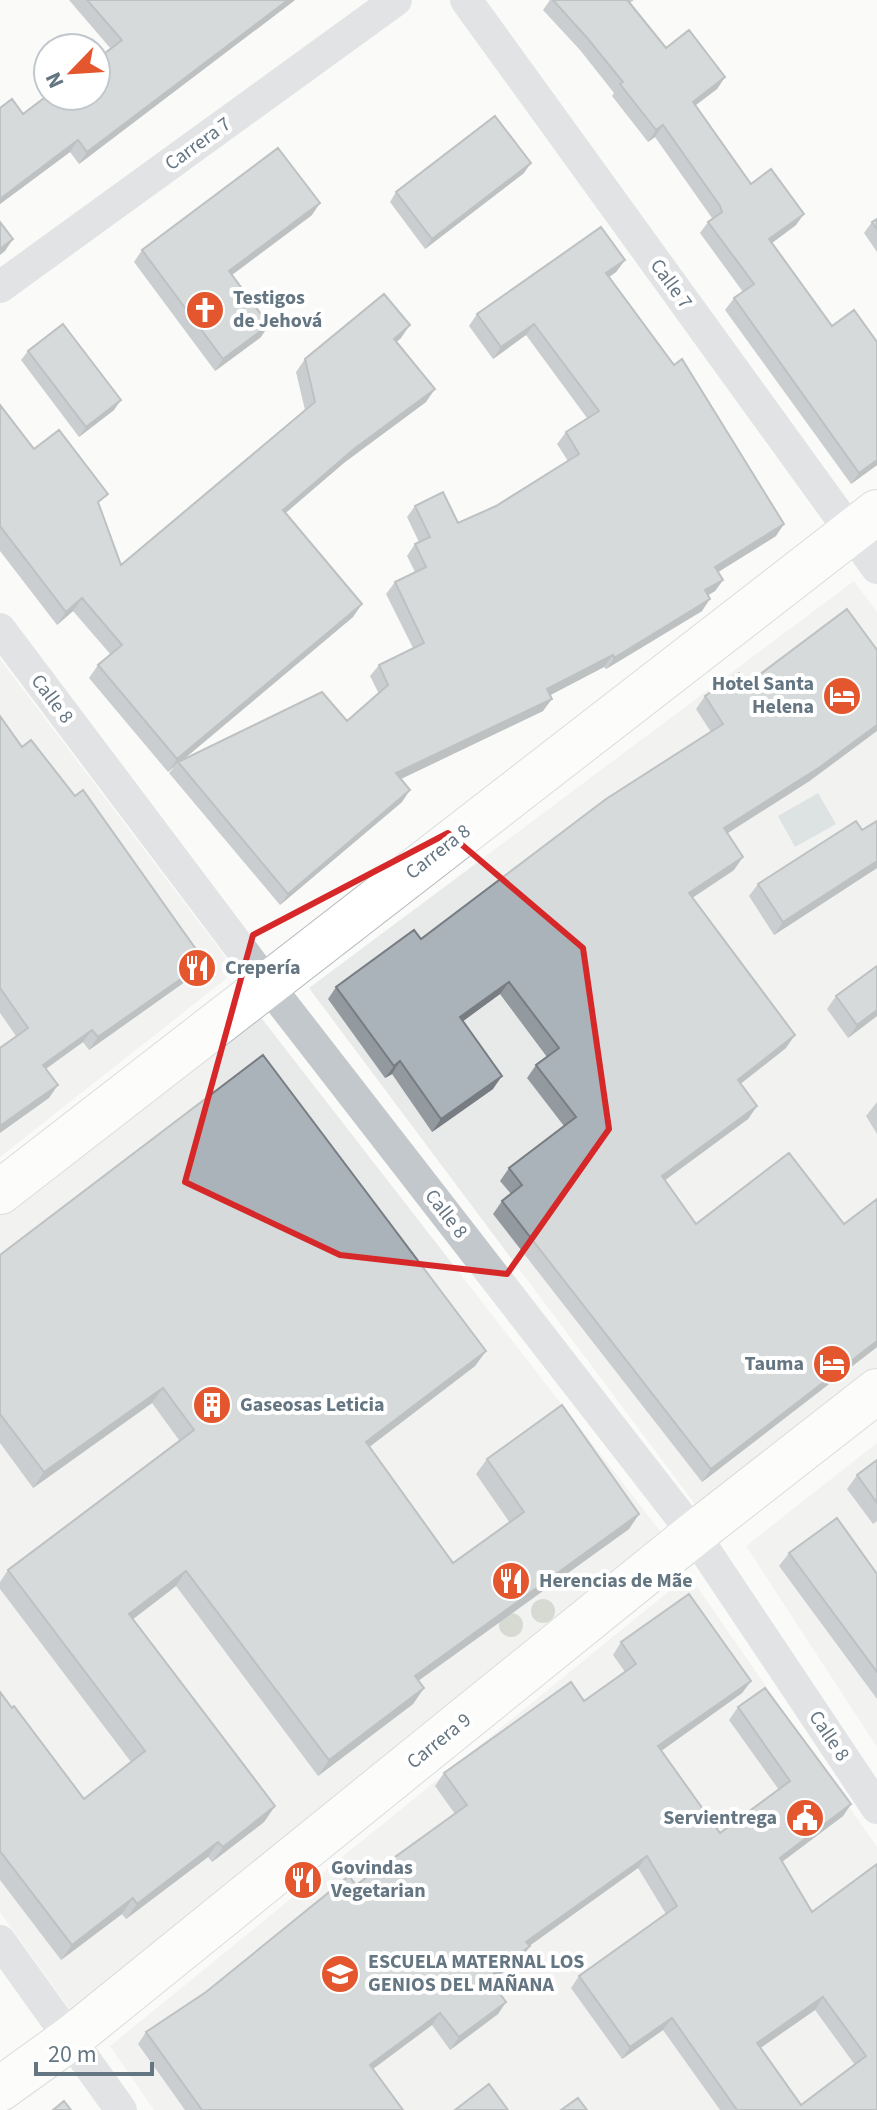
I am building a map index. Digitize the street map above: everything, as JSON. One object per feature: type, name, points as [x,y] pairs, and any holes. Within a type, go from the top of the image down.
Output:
[{"type":"street","name":"Carrera 7","points":[[0,287],[396,0]]},
{"type":"street","name":"Calle 7","points":[[466,0],[864,522],[877,568]]},
{"type":"street","name":"Carrera 8","points":[[0,1192],[864,522]]},
{"type":"street","name":"Calle 8","points":[[0,629],[268,985],[699,1530],[877,1808]]},
{"type":"street","name":"Carrera 9","points":[[0,2089],[71,2038],[699,1530],[877,1391]]},
{"type":"street","points":[[699,1530],[877,1787]]},
{"type":"street","points":[[0,1941],[121,2110]]},
{"type":"highlighted area","points":[[448,833],[583,948],[609,1129],[507,1274],[340,1255],[185,1182],[253,935]]},
{"type":"shaded area","points":[[854,581],[877,612],[877,1370],[698,1508],[309,988]]},
{"type":"shaded area","points":[[0,659],[236,971],[0,1157]]},
{"type":"shaded area","points":[[818,793],[836,824],[795,847],[778,816]]},
{"type":"shaded area","points":[[252,1006],[664,1536],[72,2013],[0,1912],[0,1207]]},
{"type":"shaded area","points":[[877,1443],[877,1747],[746,1546]]},
{"type":"shaded area","points":[[689,1575],[877,1847],[877,2110],[154,2110],[110,2046]]},
{"type":"building","points":[[87,0],[288,0],[87,152],[78,140],[0,199],[0,108],[12,99],[23,114],[32,107],[32,112],[112,112],[112,48],[122,40]]},
{"type":"building","points":[[553,0],[629,0],[666,48],[689,30],[725,77],[693,102],[751,184],[771,169],[804,214],[769,239],[832,326],[854,310],[877,342],[877,460],[859,473],[734,298],[754,284],[708,222],[722,212],[720,206],[663,125],[656,130],[620,84],[623,82]]},
{"type":"building","points":[[495,116],[531,163],[432,239],[396,192]]},
{"type":"building","points":[[278,148],[320,203],[229,271],[269,325],[223,359],[142,250]]},
{"type":"building","points":[[0,222],[13,239],[0,249]]},
{"type":"building","points":[[601,227],[625,260],[606,273],[674,365],[682,359],[784,524],[715,567],[723,580],[705,590],[710,599],[614,658],[613,655],[547,689],[552,699],[396,773],[410,790],[288,894],[178,762],[322,692],[347,721],[388,685],[379,665],[424,643],[395,582],[426,567],[415,544],[430,537],[415,506],[443,492],[458,523],[496,506],[579,454],[566,432],[599,411],[534,324],[501,347],[477,314]]},
{"type":"building","points":[[384,294],[410,325],[394,339],[435,389],[354,449],[283,510],[362,604],[177,759],[98,665],[122,645],[82,598],[66,612],[0,526],[0,405],[34,449],[59,430],[108,494],[98,502],[121,565],[315,402],[305,359]]},
{"type":"building","points":[[63,324],[121,400],[86,427],[28,351]]},
{"type":"building","points":[[847,609],[877,650],[877,725],[820,767],[724,828],[743,857],[689,893],[795,1035],[738,1080],[757,1106],[662,1176],[696,1224],[789,1153],[844,1224],[877,1199],[877,1341],[711,1469],[502,1201],[522,1185],[509,1168],[576,1117],[536,1065],[559,1048],[509,982],[460,1017],[502,1076],[441,1119],[400,1061],[394,1066],[336,987],[414,930],[421,939],[606,799],[723,724],[705,696],[739,673],[747,684]]},
{"type":"building","points":[[0,716],[22,747],[31,740],[75,796],[83,790],[205,962],[98,1037],[92,1030],[43,1065],[58,1085],[0,1126],[0,1048],[28,1028],[0,988]]},
{"type":"building","points":[[856,821],[862,830],[877,821],[877,861],[783,922],[758,884]]},
{"type":"building","points":[[877,966],[877,1010],[857,1025],[836,996]]},
{"type":"building","name":"Gaseosas Leticia","points":[[263,1055],[486,1351],[366,1442],[453,1563],[524,1512],[487,1459],[562,1405],[639,1514],[415,1676],[424,1688],[329,1760],[186,1571],[129,1614],[275,1806],[223,1847],[218,1842],[137,1904],[133,1898],[72,1945],[0,1851],[0,1692],[84,1799],[145,1751],[8,1570],[194,1430],[163,1388],[44,1472],[0,1414],[0,1255]]},
{"type":"building","points":[[877,1460],[877,1503],[857,1475]]},
{"type":"building","points":[[837,1518],[877,1574],[877,1672],[789,1553]]},
{"type":"building","points":[[689,1594],[751,1681],[658,1746],[720,1833],[790,1781],[738,1707],[765,1688],[851,1804],[780,1858],[812,1912],[877,1864],[877,2110],[737,2110],[672,2018],[630,2047],[579,1976],[677,1906],[647,1856],[526,1942],[530,1946],[488,1978],[506,2002],[459,2037],[440,2013],[370,2065],[403,2110],[202,2110],[146,2032],[206,1992],[349,1876],[356,1885],[467,1805],[444,1773],[571,1682],[584,1701],[636,1664],[621,1642]],"holes":[[[823,1997],[866,2056],[801,2105],[757,2043]]]},
{"type":"building","points":[[489,2084],[508,2110],[455,2110]]},
{"type":"building","points":[[578,2098],[587,2110],[561,2110]]},
{"type":"building","points":[[64,2101],[71,2110],[53,2110]]},
{"type":"place","name":"Testigos de Jehová","points":[[205,310]]},
{"type":"place","name":"Hotel Santa Helena","points":[[842,696]]},
{"type":"place","name":"Crepería","points":[[197,968]]},
{"type":"place","name":"Tauma","points":[[832,1364]]},
{"type":"place","name":"Gaseosas Leticia","points":[[212,1405]]},
{"type":"place","name":"Herencias de Mãe","points":[[511,1581]]},
{"type":"place","name":"Servientrega","points":[[805,1818]]},
{"type":"place","name":"Govindas Vegetarian","points":[[303,1880]]},
{"type":"place","name":"ESCUELA MATERNAL LOS GENIOS DEL MAÑANA","points":[[340,1974]]}]
